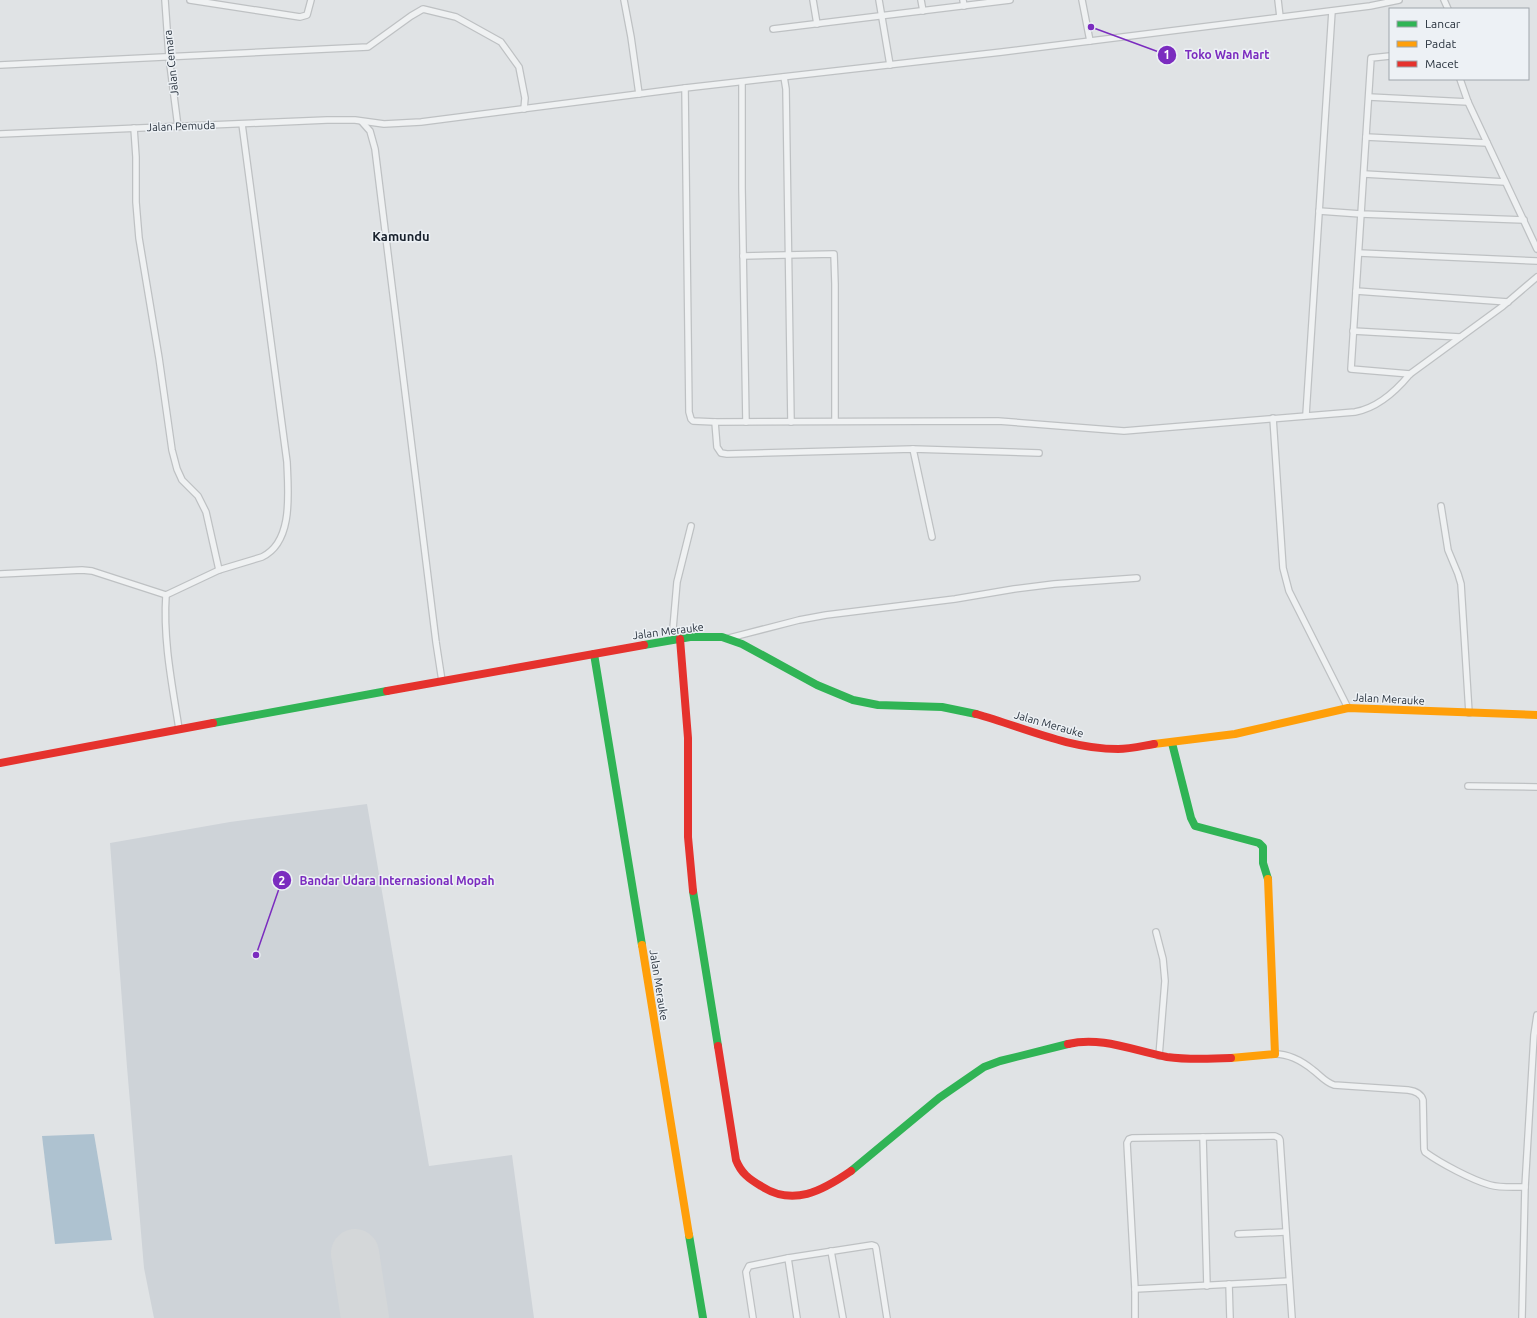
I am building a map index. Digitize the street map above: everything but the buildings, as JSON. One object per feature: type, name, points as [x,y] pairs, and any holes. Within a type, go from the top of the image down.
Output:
[{"type":"main road","name":"Jalan Merauke","points":[[0,763],[676,639],[708,637],[726,639],[843,696],[870,705],[941,707],[956,709],[978,714],[1046,737],[1088,746],[1119,749],[1235,734],[1348,708],[1537,715]]},
{"type":"main road","points":[[676,639],[688,738],[688,837],[691,878],[736,1160],[739,1169],[745,1176],[767,1191],[783,1197],[798,1196],[823,1188],[845,1176],[940,1098],[985,1067],[1000,1061],[1066,1045],[1092,1041],[1158,1056],[1184,1058],[1228,1059],[1275,1054],[1268,878],[1262,863],[1263,847],[1260,843],[1196,826],[1191,818],[1172,743]]},
{"type":"main road","name":"Jalan Merauke","points":[[594,654],[703,1318]]},
{"type":"street","name":"Jalan Cemara","points":[[164,0],[169,57],[178,126]]},
{"type":"street","points":[[190,0],[300,17],[307,15],[312,0]]},
{"type":"street","points":[[624,0],[639,94]]},
{"type":"street","points":[[813,0],[817,24]]},
{"type":"street","points":[[879,0],[890,65]]},
{"type":"street","points":[[921,0],[923,11]]},
{"type":"street","points":[[774,29],[923,11],[964,3],[1010,0]]},
{"type":"street","points":[[1082,0],[1090,41]]},
{"type":"street","points":[[1278,0],[1280,18]]},
{"type":"street","name":"Jalan Pemuda","points":[[0,134],[327,120],[355,120],[362,122],[391,124],[1280,18],[1370,6],[1399,0]]},
{"type":"street","points":[[0,65],[368,47],[423,9],[456,17],[501,42],[519,67],[525,98],[524,109]]},
{"type":"street","points":[[1306,415],[1332,11]]},
{"type":"street","points":[[1389,56],[1371,58],[1351,369],[1410,374]]},
{"type":"street","points":[[784,77],[786,89],[791,422]]},
{"type":"street","points":[[1460,80],[1468,102],[1537,249]]},
{"type":"street","points":[[742,82],[746,422]]},
{"type":"street","points":[[685,88],[690,416],[693,421],[998,422],[1124,431],[1306,415],[1347,414],[1366,410],[1400,387],[1410,374],[1508,302],[1537,277]]},
{"type":"street","points":[[1369,97],[1468,102]]},
{"type":"street","points":[[362,122],[370,131],[375,149],[442,681]]},
{"type":"street","points":[[0,574],[73,569],[92,571],[166,595],[219,570],[256,560],[271,551],[277,543],[286,520],[288,503],[287,462],[242,124]]},
{"type":"street","points":[[134,128],[136,157],[136,202],[139,238],[159,358],[172,450],[177,469],[182,480],[198,496],[206,512],[219,570]]},
{"type":"street","points":[[1366,137],[1487,143]]},
{"type":"street","points":[[1364,174],[1505,182]]},
{"type":"street","points":[[1319,211],[1524,220]]},
{"type":"street","points":[[1359,253],[1537,261]]},
{"type":"street","points":[[743,256],[834,254],[835,422]]},
{"type":"street","points":[[1356,291],[1508,302]]},
{"type":"street","points":[[1353,331],[1460,337]]},
{"type":"street","points":[[1273,418],[1283,568],[1289,591],[1348,708]]},
{"type":"street","points":[[715,422],[717,447],[722,453],[727,454],[912,448],[1039,453]]},
{"type":"street","points":[[912,448],[932,537]]},
{"type":"street","points":[[1441,506],[1447,546],[1461,584],[1469,713]]},
{"type":"street","points":[[676,639],[677,582],[691,526]]},
{"type":"street","points":[[726,639],[799,620],[826,615],[955,599],[1020,588],[1137,578]]},
{"type":"street","points":[[166,595],[166,649],[179,729]]},
{"type":"street","points":[[1468,786],[1537,787]]},
{"type":"street","points":[[1156,932],[1163,959],[1165,981],[1158,1056]]},
{"type":"street","points":[[1522,1318],[1525,1187],[1537,1015]]},
{"type":"street","points":[[1275,1054],[1287,1055],[1296,1059],[1326,1081],[1334,1085],[1408,1090],[1417,1092],[1422,1096],[1423,1100],[1425,1152],[1446,1165],[1485,1183],[1499,1186],[1525,1187]]},
{"type":"street","points":[[1135,1318],[1128,1141],[1132,1138],[1275,1136],[1279,1138],[1292,1318]]},
{"type":"street","points":[[1203,1137],[1207,1286]]},
{"type":"street","points":[[1238,1234],[1285,1232]]},
{"type":"street","points":[[753,1318],[746,1272],[747,1267],[788,1258],[872,1245],[875,1246],[887,1318]]},
{"type":"street","points":[[831,1251],[843,1318]]},
{"type":"street","points":[[788,1258],[797,1318]]},
{"type":"street","points":[[1135,1289],[1207,1286],[1289,1280]]},
{"type":"street","points":[[1229,1284],[1230,1318]]},
{"type":"shaded area","points":[[367,804],[429,1166],[512,1155],[534,1318],[154,1318],[144,1268],[110,843],[230,822]]},
{"type":"water","points":[[94,1134],[112,1240],[55,1244],[42,1136]]},
{"type":"runway","points":[[355,1253],[365,1318]]},
{"type":"traffic: fast","points":[[644,645],[690,637],[722,637],[742,644],[817,685],[853,700],[878,705],[942,707],[976,714]]},
{"type":"traffic: fast","points":[[594,654],[642,945]]},
{"type":"traffic: fast","points":[[213,723],[387,691]]},
{"type":"traffic: fast","points":[[1172,743],[1191,818],[1195,826],[1259,843],[1263,847],[1263,863],[1268,879]]},
{"type":"traffic: fast","points":[[693,891],[718,1046]]},
{"type":"traffic: fast","points":[[851,1171],[939,1098],[984,1067],[1000,1061],[1068,1044]]},
{"type":"traffic: fast","points":[[689,1235],[703,1318]]},
{"type":"traffic: slow","points":[[1154,744],[1235,734],[1348,708],[1537,715]]},
{"type":"traffic: slow","points":[[1231,1058],[1275,1054],[1268,879]]},
{"type":"traffic: slow","points":[[642,945],[689,1235]]},
{"type":"traffic: jam","points":[[680,639],[688,738],[688,837],[693,891]]},
{"type":"traffic: jam","points":[[387,691],[644,645]]},
{"type":"traffic: jam","points":[[976,714],[1046,736],[1081,745],[1118,749],[1154,744]]},
{"type":"traffic: jam","points":[[0,763],[213,723]]},
{"type":"traffic: jam","points":[[1068,1044],[1081,1042],[1106,1043],[1175,1058],[1231,1058]]},
{"type":"traffic: jam","points":[[718,1046],[736,1160],[740,1169],[749,1178],[773,1192],[796,1196],[818,1190],[851,1171]]},
{"type":"place","name":"Toko Wan Mart","points":[[1091,27]]},
{"type":"place","name":"Bandar Udara Internasional Mopah","points":[[256,955]]},
{"type":"district","name":"Kamundu","points":[[401,236]]}]
